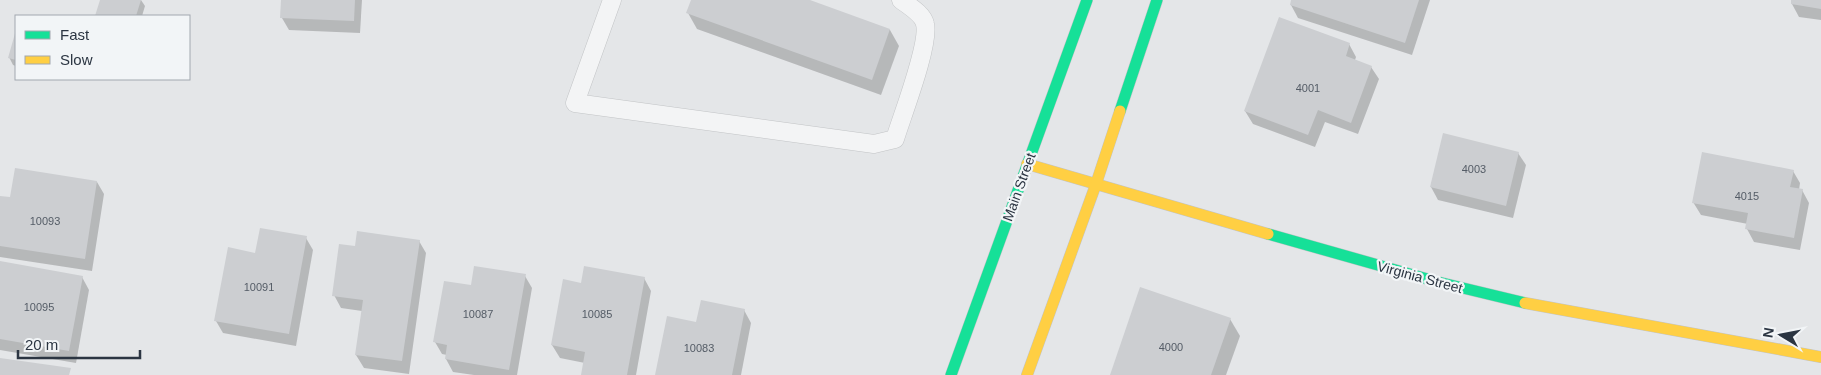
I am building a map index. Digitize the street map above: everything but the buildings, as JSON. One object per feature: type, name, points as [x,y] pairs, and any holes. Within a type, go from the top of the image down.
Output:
[{"type":"street","name":"Main Street","points":[[951,375],[1086,0]]},
{"type":"street","points":[[1027,375],[1096,184],[1157,0]]},
{"type":"street","name":"Virginia Street","points":[[1027,164],[1178,209],[1438,282],[1520,302],[1821,357]]},
{"type":"lane","points":[[612,0],[575,103],[874,144],[895,139],[925,46],[925,24],[916,12],[901,0]]},
{"type":"traffic: fast","points":[[951,375],[1087,0]]},
{"type":"traffic: fast","points":[[1120,111],[1157,0]]},
{"type":"traffic: fast","points":[[1268,234],[1438,282],[1525,303]]},
{"type":"traffic: slow","points":[[1027,375],[1096,184],[1120,111]]},
{"type":"traffic: slow","points":[[1027,164],[1268,234]]},
{"type":"traffic: slow","points":[[1525,303],[1821,357]]}]
